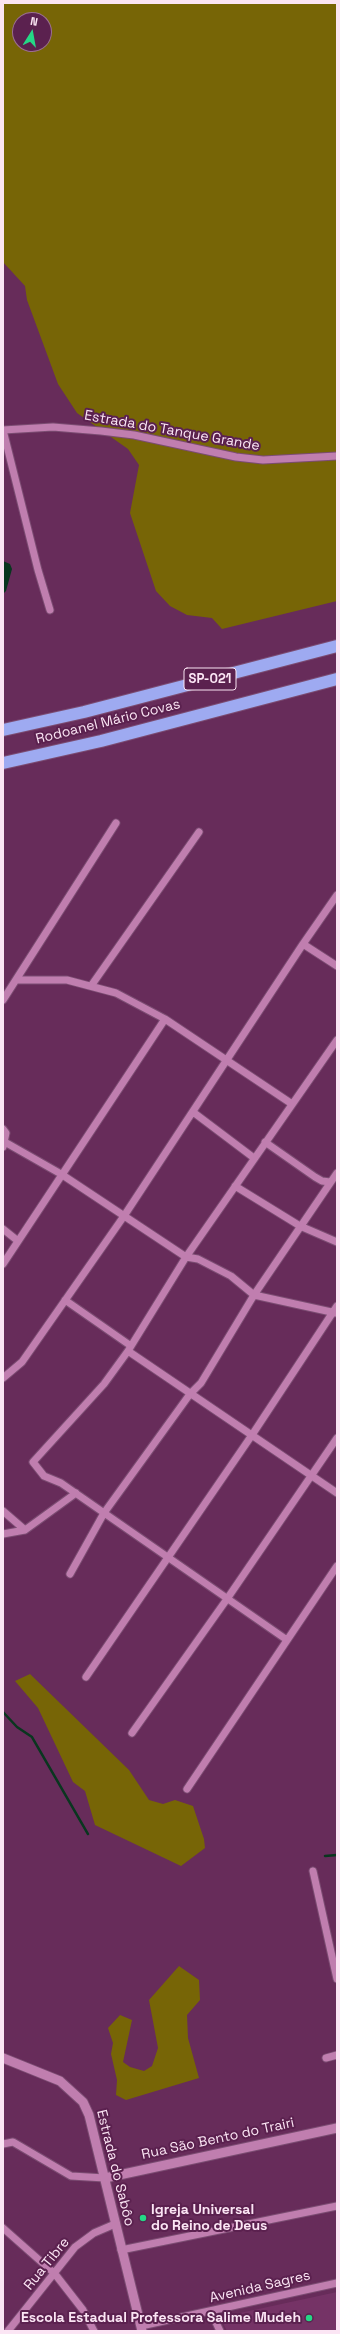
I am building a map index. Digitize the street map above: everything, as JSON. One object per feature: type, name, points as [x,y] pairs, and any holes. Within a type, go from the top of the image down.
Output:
[{"type":"highway","name":"Rodoanel Mário Covas","points":[[3,730],[84,712],[337,646]]},
{"type":"highway","name":"Rodoanel Mário Covas","points":[[3,763],[109,739],[337,679]]},
{"type":"street","name":"Estrada do Tanque Grande","points":[[3,430],[53,427],[101,431],[134,435],[236,457],[263,460],[337,456]]},
{"type":"street","points":[[3,430],[38,570],[50,610]]},
{"type":"street","points":[[3,1000],[116,823]]},
{"type":"street","points":[[91,986],[199,832]]},
{"type":"street","points":[[3,1378],[22,1362],[124,1216],[303,944],[337,896]]},
{"type":"street","points":[[303,944],[337,966]]},
{"type":"street","points":[[17,980],[67,980],[116,993],[165,1019],[292,1104]]},
{"type":"street","points":[[3,1264],[61,1174],[165,1019]]},
{"type":"street","points":[[287,1640],[61,1483],[44,1476],[33,1462],[104,1384],[130,1349],[186,1257],[337,1040]]},
{"type":"street","points":[[193,1112],[254,1158]]},
{"type":"street","points":[[3,1129],[6,1133],[4,1144],[61,1174],[186,1257],[198,1259],[231,1276],[254,1295],[336,1310],[252,1436],[86,1677]]},
{"type":"street","points":[[265,1142],[315,1177],[322,1181],[330,1182]]},
{"type":"street","points":[[70,1574],[104,1513],[190,1394],[200,1384],[254,1295],[337,1173]]},
{"type":"street","points":[[235,1186],[300,1226],[337,1242]]},
{"type":"street","points":[[3,1229],[18,1241]]},
{"type":"street","points":[[65,1300],[190,1394],[337,1493]]},
{"type":"street","points":[[132,1733],[227,1599],[337,1438]]},
{"type":"street","points":[[3,1534],[25,1530],[76,1494]]},
{"type":"street","points":[[3,1511],[25,1530]]},
{"type":"street","points":[[187,1789],[337,1566]]},
{"type":"street","points":[[313,1871],[337,1979]]},
{"type":"street","points":[[326,2058],[337,2055]]},
{"type":"street","name":"Estrada do Sabôo","points":[[3,2058],[60,2081],[76,2093],[89,2115],[141,2329]]},
{"type":"street","name":"Rua São Bento do Trairi","points":[[105,2178],[337,2128]]},
{"type":"street","points":[[3,2144],[13,2142],[71,2176],[105,2178]]},
{"type":"street","points":[[121,2250],[337,2206]]},
{"type":"street","name":"Rua Tibre","points":[[8,2331],[55,2274],[75,2247],[83,2240],[115,2224]]},
{"type":"street","points":[[3,2228],[55,2274],[83,2310],[94,2331]]},
{"type":"street","name":"Avenida Sagres","points":[[141,2329],[337,2283]]},
{"type":"street","points":[[211,2312],[220,2331]]},
{"type":"shaded area","points":[[3,3],[337,3],[337,601],[222,629],[212,618],[187,615],[170,606],[156,591],[130,513],[139,465],[128,449],[77,413],[58,384],[27,300],[25,286],[3,262]]},
{"type":"shaded area","points":[[3,561],[10,564],[12,569],[6,591],[3,594]]},
{"type":"shaded area","points":[[30,1674],[129,1770],[149,1800],[163,1804],[175,1800],[193,1806],[204,1839],[205,1848],[181,1866],[95,1825],[85,1791],[73,1782],[38,1708],[15,1681]]},
{"type":"shaded area","points":[[179,1966],[199,1980],[200,2000],[187,2015],[188,2038],[199,2078],[126,2100],[116,2095],[117,2080],[111,2054],[113,2043],[108,2028],[120,2015],[132,2020],[123,2062],[130,2067],[144,2071],[152,2066],[158,2048],[149,2000]]},
{"type":"shaded area","name":"Escola Estadual Professora Salime Mudeh","points":[[337,2292],[337,2331],[227,2331],[224,2325],[226,2316]]},
{"type":"waterway","points":[[3,1712],[17,1727],[32,1737],[88,1834]]},
{"type":"waterway","points":[[325,1856],[337,1855]]},
{"type":"place","name":"Igreja Universal do Reino de Deus","points":[[143,2218]]},
{"type":"place","name":"Escola Estadual Professora Salime Mudeh","points":[[309,2318]]}]
